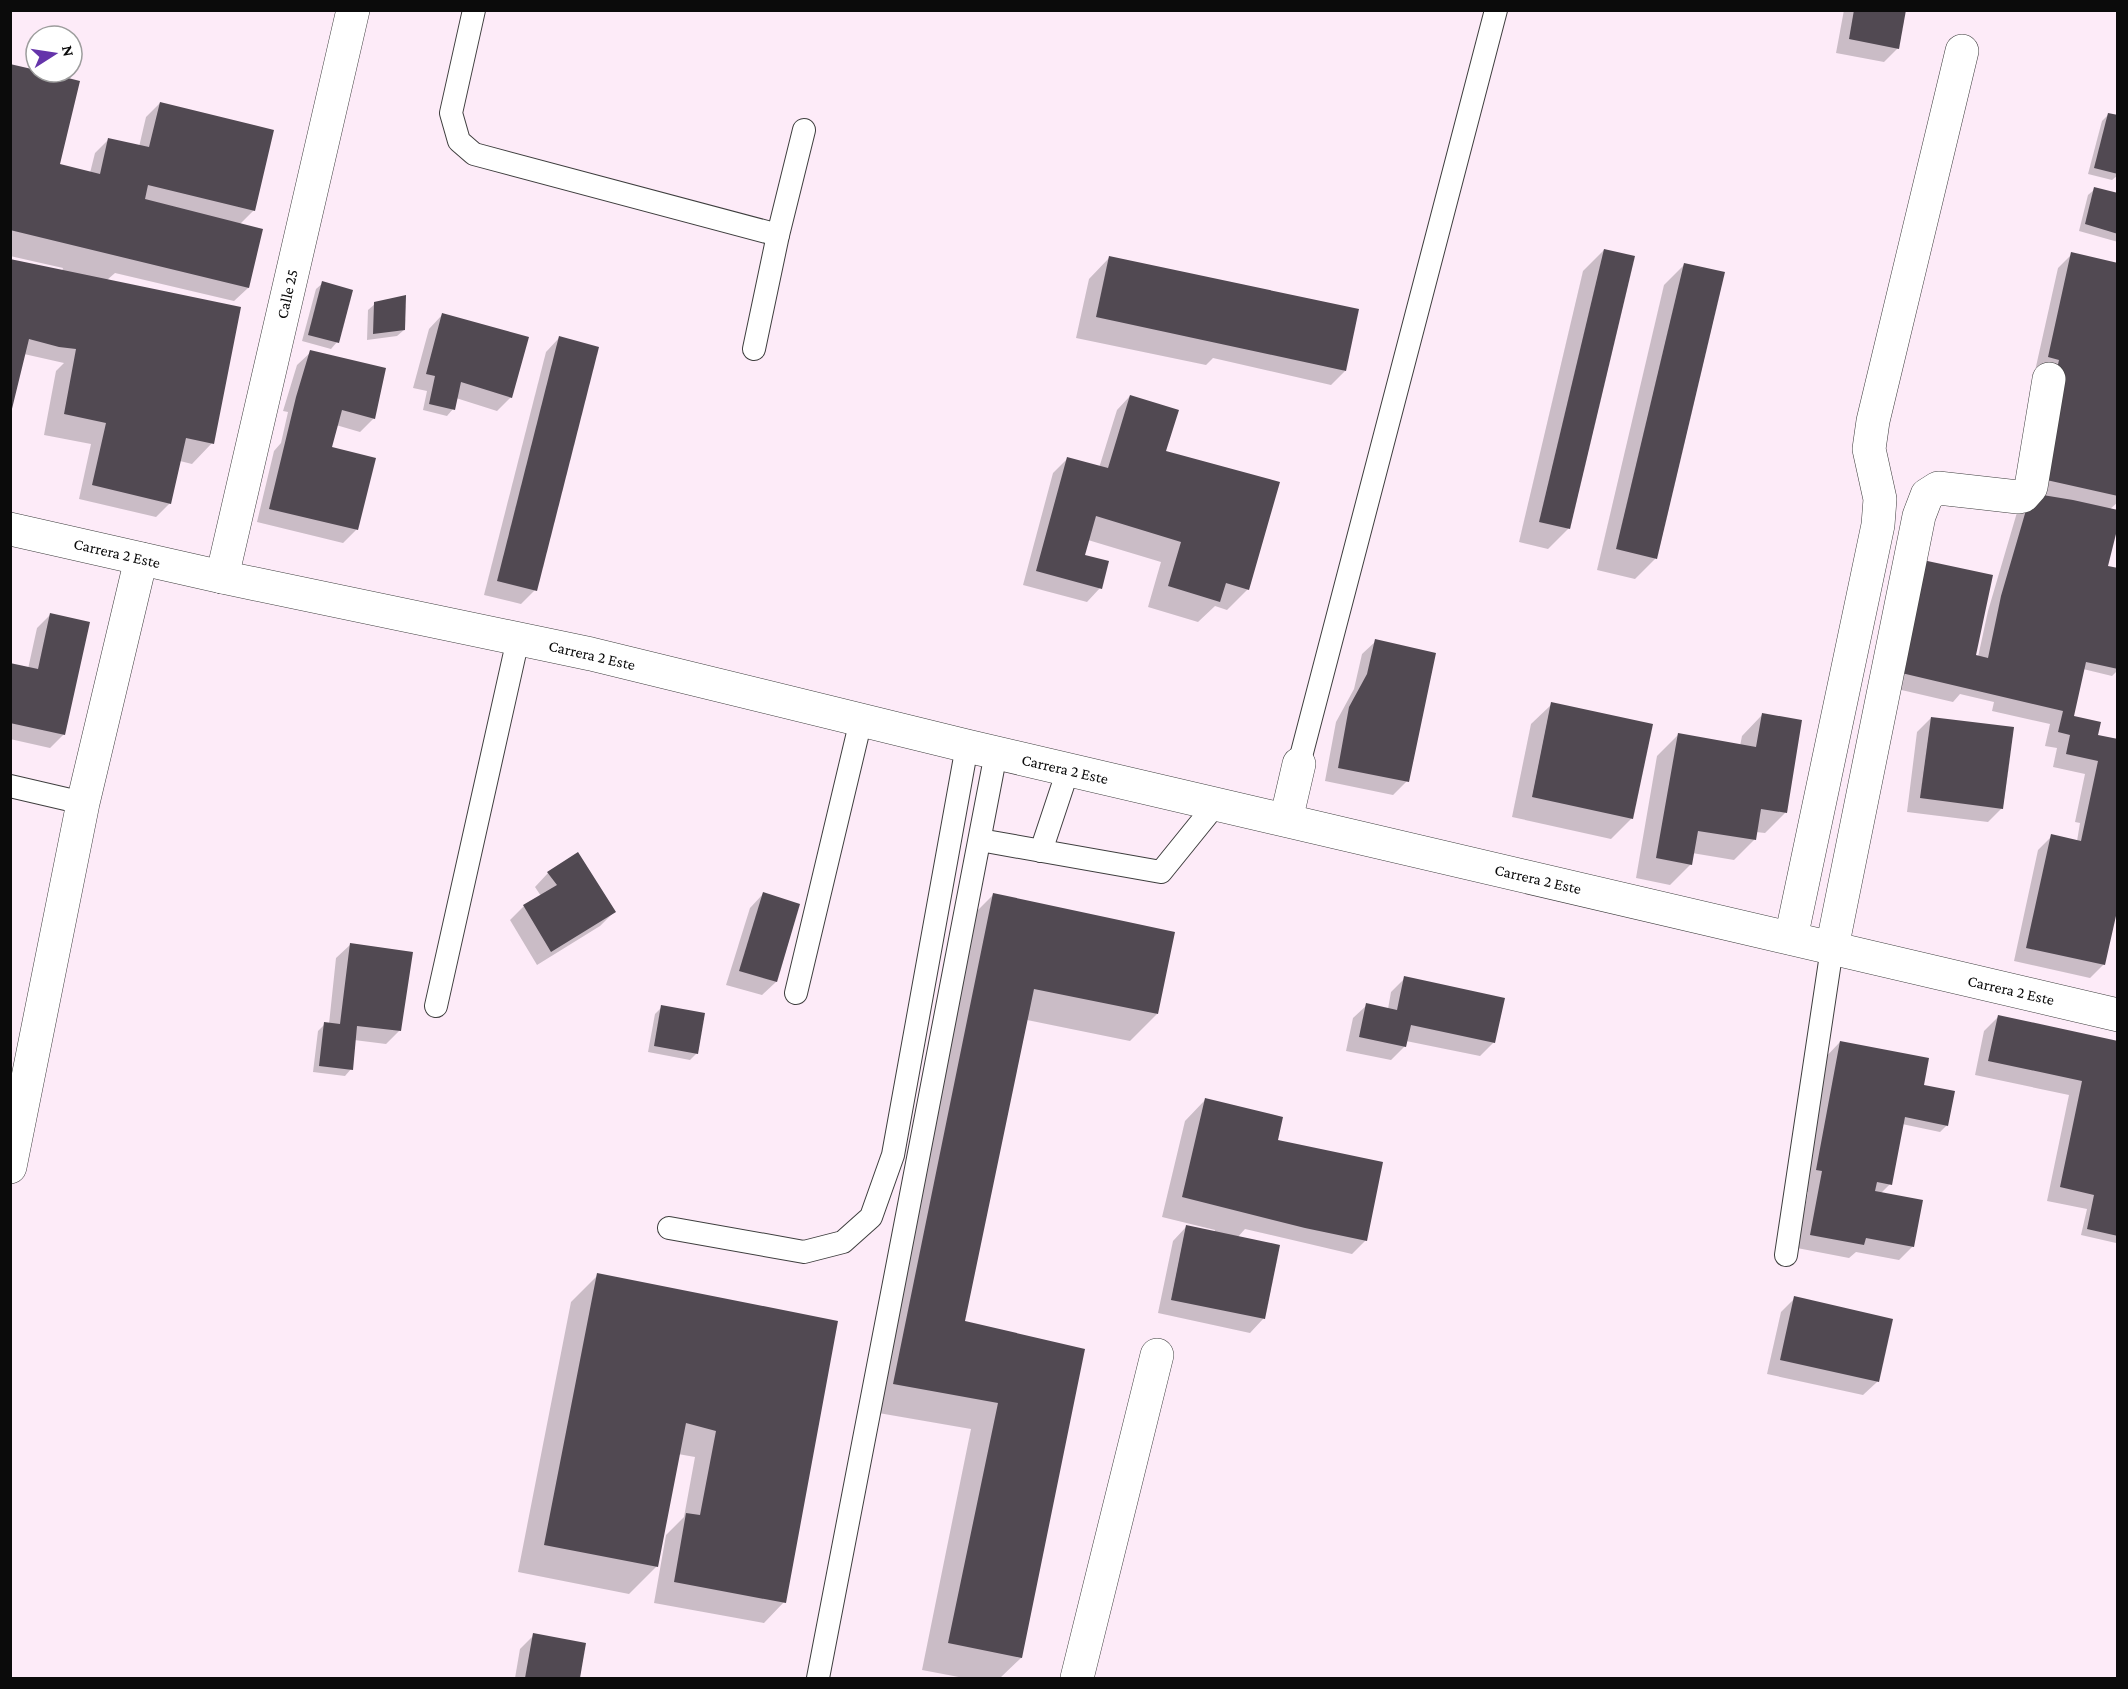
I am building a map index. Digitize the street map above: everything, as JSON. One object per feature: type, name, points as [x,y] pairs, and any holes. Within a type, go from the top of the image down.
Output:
[{"type":"street","name":"Calle 25","points":[[222,577],[352,10]]},
{"type":"street","points":[[1791,938],[1878,525],[1880,499],[1869,449],[1873,421],[1962,51]]},
{"type":"street","points":[[1832,948],[1919,516],[1928,495],[1938,488],[2023,496],[2031,487],[2049,379]]},
{"type":"street","name":"Carrera 2 Este","points":[[10,529],[222,577],[591,654],[982,750],[2118,1016]]},
{"type":"street","points":[[10,1167],[82,803],[141,559]]},
{"type":"street","points":[[1286,820],[1299,764]]},
{"type":"street","points":[[1077,1678],[1157,1354]]},
{"type":"lane","points":[[474,10],[451,113],[459,141],[474,154],[778,235]]},
{"type":"lane","points":[[1299,764],[1496,10]]},
{"type":"lane","points":[[754,350],[778,235],[804,130]]},
{"type":"lane","points":[[436,1006],[518,639]]},
{"type":"lane","points":[[796,993],[861,720]]},
{"type":"lane","points":[[818,1678],[980,840],[982,750]]},
{"type":"lane","points":[[669,1228],[804,1252],[843,1242],[871,1217],[893,1155],[982,750]]},
{"type":"lane","points":[[1041,851],[1068,770]]},
{"type":"lane","points":[[10,786],[82,803]]},
{"type":"lane","points":[[980,840],[1161,872],[1216,804]]},
{"type":"lane","points":[[1786,1255],[1832,948]]},
{"type":"building","points":[[1854,10],[1906,10],[1899,49],[1849,39]]},
{"type":"building","points":[[10,64],[24,67],[24,84],[79,84],[60,164],[100,174],[108,138],[149,147],[160,102],[274,130],[255,211],[148,185],[145,199],[263,229],[249,288],[10,230]]},
{"type":"building","points":[[2108,113],[2118,115],[2118,174],[2094,168]]},
{"type":"building","points":[[2094,187],[2118,193],[2118,234],[2085,224]]},
{"type":"building","points":[[1604,249],[1635,256],[1570,529],[1539,522]]},
{"type":"building","points":[[2071,252],[2118,263],[2118,496],[2042,479],[2044,428],[2059,360],[2048,357]]},
{"type":"building","points":[[1109,256],[1359,309],[1346,371],[1096,317]]},
{"type":"building","points":[[10,259],[241,307],[214,444],[186,438],[171,504],[92,485],[106,423],[64,414],[76,349],[29,339],[10,417]]},
{"type":"building","points":[[1684,263],[1725,272],[1657,559],[1616,549]]},
{"type":"building","points":[[322,281],[353,290],[339,343],[308,335]]},
{"type":"building","points":[[406,295],[405,330],[373,334],[374,302]]},
{"type":"building","points":[[442,313],[529,337],[512,398],[461,382],[455,410],[429,404],[435,376],[426,374]]},
{"type":"building","points":[[559,336],[599,347],[537,591],[497,581]]},
{"type":"building","points":[[310,350],[386,368],[375,419],[342,410],[332,447],[376,458],[358,530],[269,509],[296,397]]},
{"type":"building","points":[[1130,395],[1179,410],[1166,451],[1280,482],[1249,590],[1226,583],[1220,602],[1168,586],[1181,542],[1096,516],[1085,555],[1109,561],[1102,589],[1036,571],[1067,457],[1108,468]]},
{"type":"building","points":[[2031,493],[2118,510],[2118,526],[2108,566],[2118,568],[2118,669],[2086,662],[2074,716],[2101,722],[2098,735],[2118,739],[2118,907],[2105,965],[2026,948],[2051,834],[2081,841],[2098,761],[2066,754],[2070,735],[2058,732],[2063,711],[1893,671],[1918,559],[1993,575],[1976,655],[1988,658],[2001,596]]},
{"type":"building","points":[[50,613],[90,622],[65,735],[10,723],[10,663],[38,669]]},
{"type":"building","points":[[1375,639],[1436,653],[1409,782],[1338,768],[1349,707],[1367,674]]},
{"type":"building","points":[[1551,702],[1653,724],[1633,819],[1532,797]]},
{"type":"building","points":[[1762,713],[1802,720],[1787,813],[1761,809],[1756,840],[1698,831],[1692,865],[1656,858],[1678,733],[1756,747]]},
{"type":"building","points":[[1931,717],[2014,727],[2003,809],[1920,798]]},
{"type":"building","points":[[578,852],[616,912],[551,952],[523,905],[557,885],[547,872]]},
{"type":"building","points":[[763,892],[800,904],[777,982],[739,971]]},
{"type":"building","points":[[993,893],[1175,932],[1158,1014],[1034,989],[965,1321],[1085,1349],[1022,1658],[948,1643],[998,1403],[893,1384]]},
{"type":"building","points":[[350,943],[413,952],[401,1031],[357,1026],[353,1070],[319,1066],[324,1022],[340,1024]]},
{"type":"building","points":[[1404,976],[1505,998],[1495,1043],[1411,1025],[1406,1047],[1359,1037],[1366,1003],[1397,1010]]},
{"type":"building","points":[[661,1005],[705,1013],[698,1054],[654,1046]]},
{"type":"building","points":[[1998,1015],[2118,1041],[2118,1236],[2087,1229],[2094,1195],[2060,1187],[2082,1081],[1988,1061]]},
{"type":"building","points":[[1840,1041],[1929,1058],[1924,1085],[1955,1091],[1948,1126],[1905,1117],[1892,1185],[1877,1182],[1875,1191],[1923,1200],[1914,1247],[1866,1238],[1864,1245],[1810,1235],[1822,1171],[1816,1170]]},
{"type":"building","points":[[1205,1098],[1283,1117],[1278,1140],[1383,1162],[1367,1241],[1182,1197]]},
{"type":"building","points":[[1186,1225],[1280,1245],[1265,1319],[1171,1300]]},
{"type":"building","points":[[597,1273],[838,1321],[786,1603],[674,1582],[686,1513],[700,1515],[716,1431],[686,1423],[658,1567],[544,1545]]},
{"type":"building","points":[[1794,1296],[1893,1319],[1879,1382],[1780,1360]]},
{"type":"building","points":[[533,1633],[586,1643],[580,1678],[525,1678]]}]
